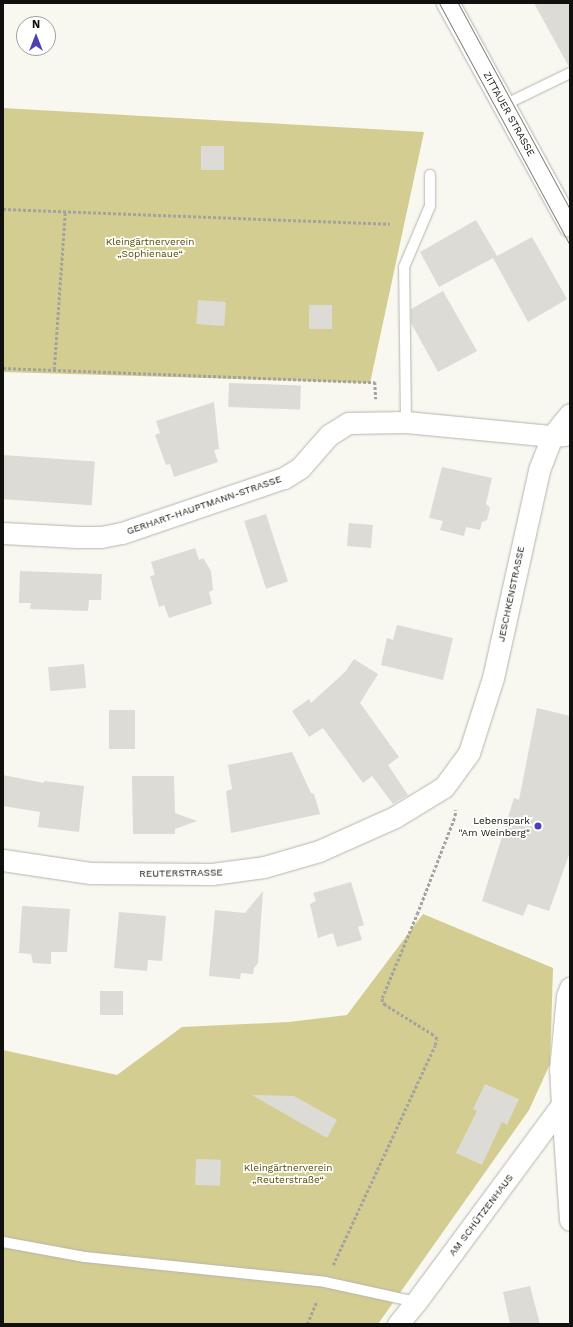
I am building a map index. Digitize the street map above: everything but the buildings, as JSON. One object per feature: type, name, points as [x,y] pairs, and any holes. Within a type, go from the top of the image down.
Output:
[{"type":"main road","name":"ZITTAUER STRASSE","points":[[448,3],[570,226]]},
{"type":"street","name":"JESCHKENSTRASSE","points":[[469,753],[493,678],[539,470],[561,435],[570,414]]},
{"type":"street","name":"GERHART-HAUPTMANN-STRASSE","points":[[3,533],[77,538],[102,537],[122,533],[284,478],[300,468],[329,435],[348,423],[376,421],[406,422],[561,435]]},
{"type":"street","name":"REUTERSTRASSE","points":[[3,860],[90,873],[212,874],[264,867],[319,851],[395,817],[444,787],[469,753]]},
{"type":"street","points":[[570,988],[567,996],[560,1069],[570,1220]]},
{"type":"street","name":"AM SCHÜTZENHAUS","points":[[398,1324],[416,1302],[562,1105]]},
{"type":"lane","points":[[504,105],[570,73]]},
{"type":"lane","points":[[406,422],[404,267],[430,206],[430,175]]},
{"type":"lane","points":[[3,1242],[85,1257],[325,1282],[416,1302]]},
{"type":"path","points":[[3,209],[390,224]]},
{"type":"path","points":[[54,370],[65,212]]},
{"type":"path","points":[[3,368],[375,382],[376,421]]},
{"type":"path","points":[[307,1324],[435,1045],[436,1039],[433,1035],[382,1002],[454,816],[456,808],[453,800],[444,787]]},
{"type":"green space","name":"Kleingärtnerverein „Sophienaue“","points":[[3,108],[424,132],[370,383],[3,372]]},
{"type":"green space","name":"Kleingärtnerverein „Reuterstraße“","points":[[423,914],[553,968],[550,1064],[529,1110],[378,1324],[3,1324],[3,1050],[117,1075],[182,1027],[289,1022],[347,1015]]},
{"type":"tram line","points":[[439,3],[570,245]]},
{"type":"tram line","points":[[458,3],[570,209]]},
{"type":"place","name":"Lebenspark \"Am Weinberg\"","points":[[538,826]]}]
